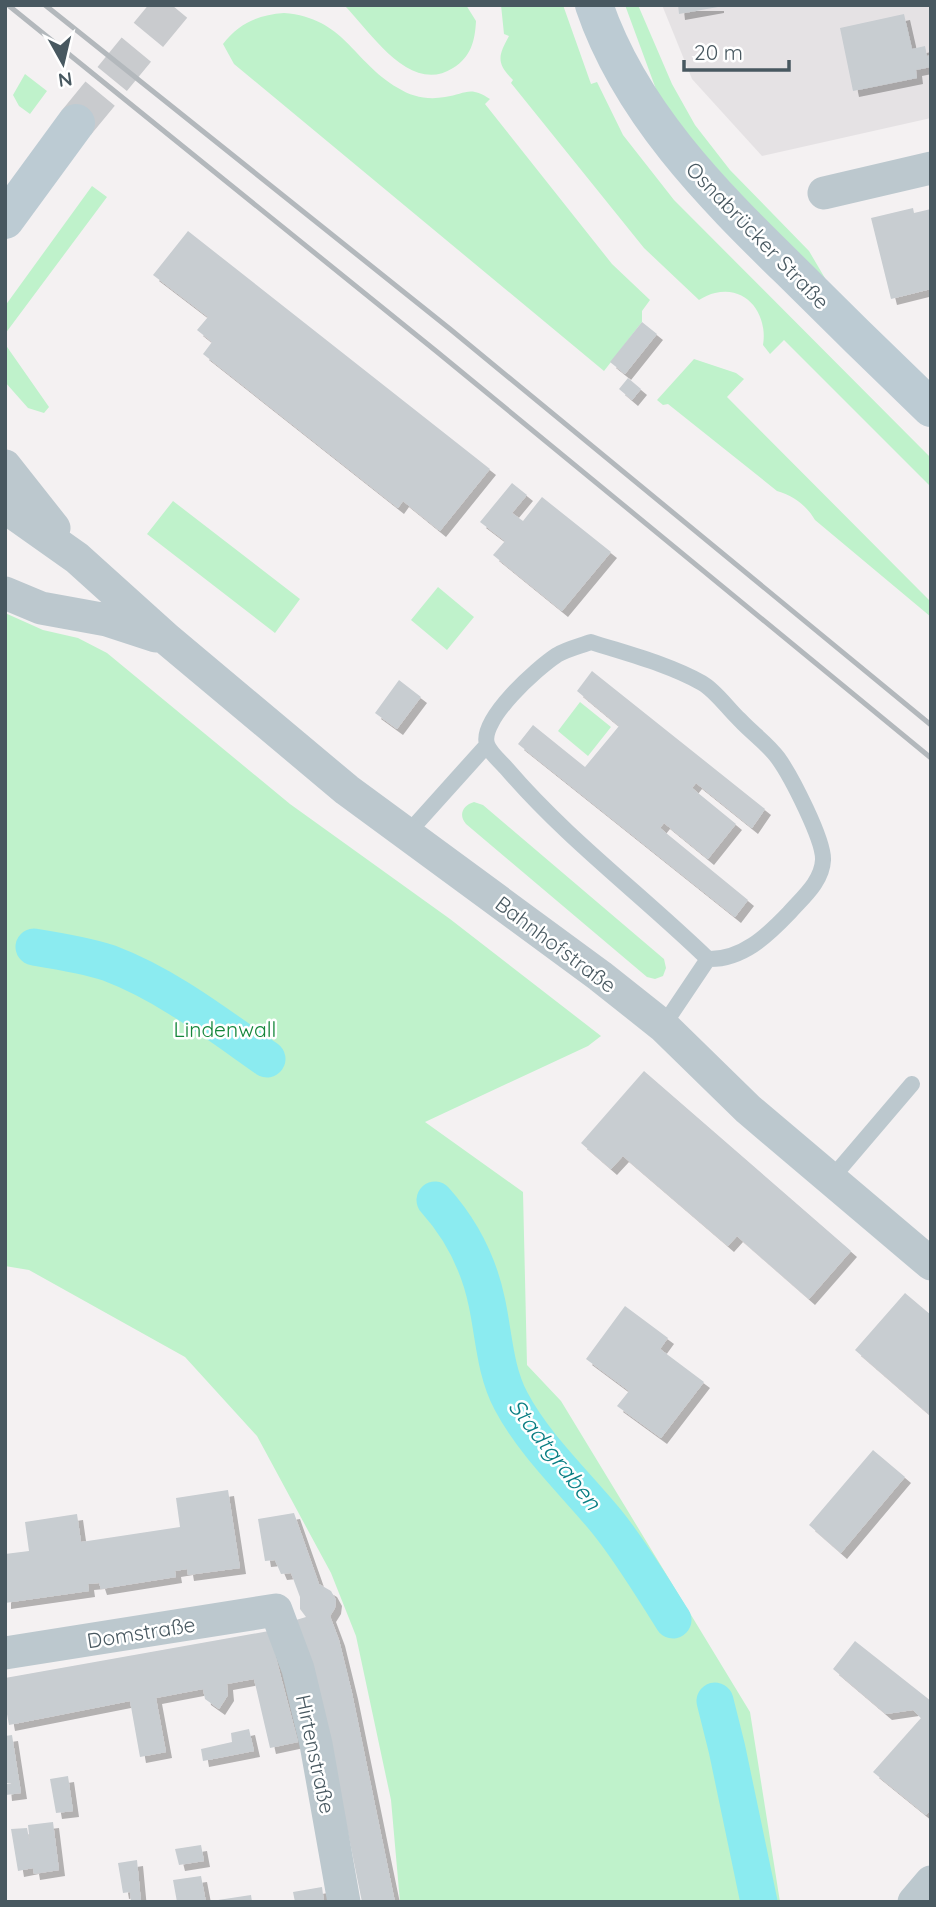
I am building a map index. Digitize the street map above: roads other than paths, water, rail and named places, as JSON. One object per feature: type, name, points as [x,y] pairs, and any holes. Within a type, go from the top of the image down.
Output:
[{"type":"main road","name":"Osnabrücker Straße","points":[[594,5],[606,40],[633,90],[676,148],[730,212],[931,408]]},
{"type":"main road","points":[[5,220],[76,123]]},
{"type":"street","points":[[824,193],[931,168]]},
{"type":"street","name":"Bahnhofstraße","points":[[5,466],[76,558]]},
{"type":"street","name":"Bahnhofstraße","points":[[5,507],[76,558],[168,640],[347,790],[600,976],[663,1026],[748,1109],[931,1264]]},
{"type":"street","name":"Bahnhofstraße","points":[[5,593],[41,608],[107,620],[168,640]]},
{"type":"street","name":"Domstraße","points":[[5,1653],[276,1610]]},
{"type":"street","name":"Hirtenstraße","points":[[276,1610],[298,1669],[316,1744],[344,1902]]},
{"type":"street","points":[[914,1902],[931,1882]]},
{"type":"lane","points":[[592,642],[649,660],[704,684],[777,757],[803,803],[820,843],[823,860],[813,887],[781,921],[751,947],[719,960],[708,959],[534,799],[487,745],[486,730],[529,676],[558,654],[592,642]]},
{"type":"lane","points":[[407,834],[487,745]]},
{"type":"lane","points":[[663,1026],[708,959]]},
{"type":"lane","points":[[831,1179],[912,1084]]},
{"type":"waterway","name":"Stadtgraben","points":[[34,947],[109,963],[151,982],[191,1006],[267,1059]]},
{"type":"waterway","name":"Stadtgraben","points":[[435,1200],[461,1235],[474,1261],[487,1303],[498,1366],[506,1390],[520,1417],[543,1449],[616,1534],[673,1620]]},
{"type":"waterway","name":"Stadtgraben","points":[[715,1701],[759,1902]]},
{"type":"tunnel","points":[[76,123],[173,5]]},
{"type":"railway","points":[[8,5],[436,351],[931,758]]},
{"type":"railway","points":[[45,5],[450,329],[931,725]]},
{"type":"park label","name":"Lindenwall","points":[[225,1029]]}]
